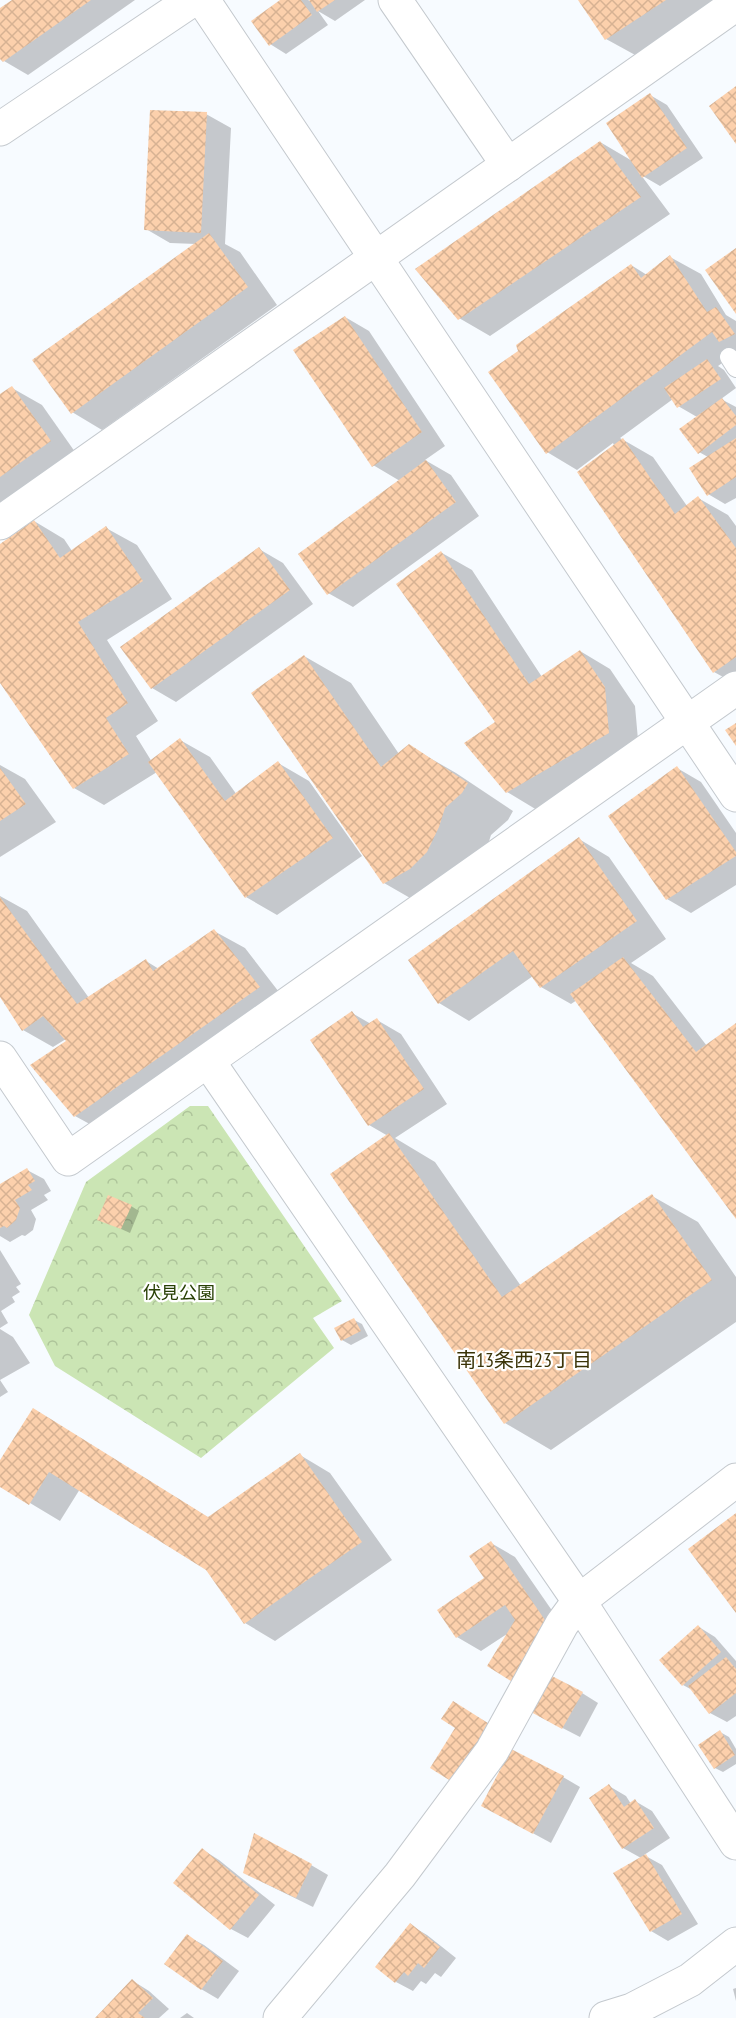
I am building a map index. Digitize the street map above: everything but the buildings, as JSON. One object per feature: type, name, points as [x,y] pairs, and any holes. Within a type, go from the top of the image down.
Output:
[{"type":"street","points":[[2,122],[192,0]]},
{"type":"street","points":[[203,0],[736,795]]},
{"type":"street","points":[[395,0],[508,165]]},
{"type":"street","points":[[0,523],[736,4]]},
{"type":"street","points":[[0,1058],[68,1159],[736,688]]},
{"type":"street","points":[[208,1061],[579,1601],[736,1843]]},
{"type":"street","points":[[280,2018],[400,1875],[492,1751],[562,1624],[579,1601],[736,1480]]},
{"type":"street","points":[[606,2018],[632,2010],[690,1980],[736,1944]]},
{"type":"green space","name":"伏見公園","points":[[190,1106],[208,1106],[342,1301],[313,1318],[334,1348],[201,1458],[55,1366],[29,1315],[86,1182]]},
{"type":"district","name":"南13条西23丁目","points":[[524,1360]]}]
